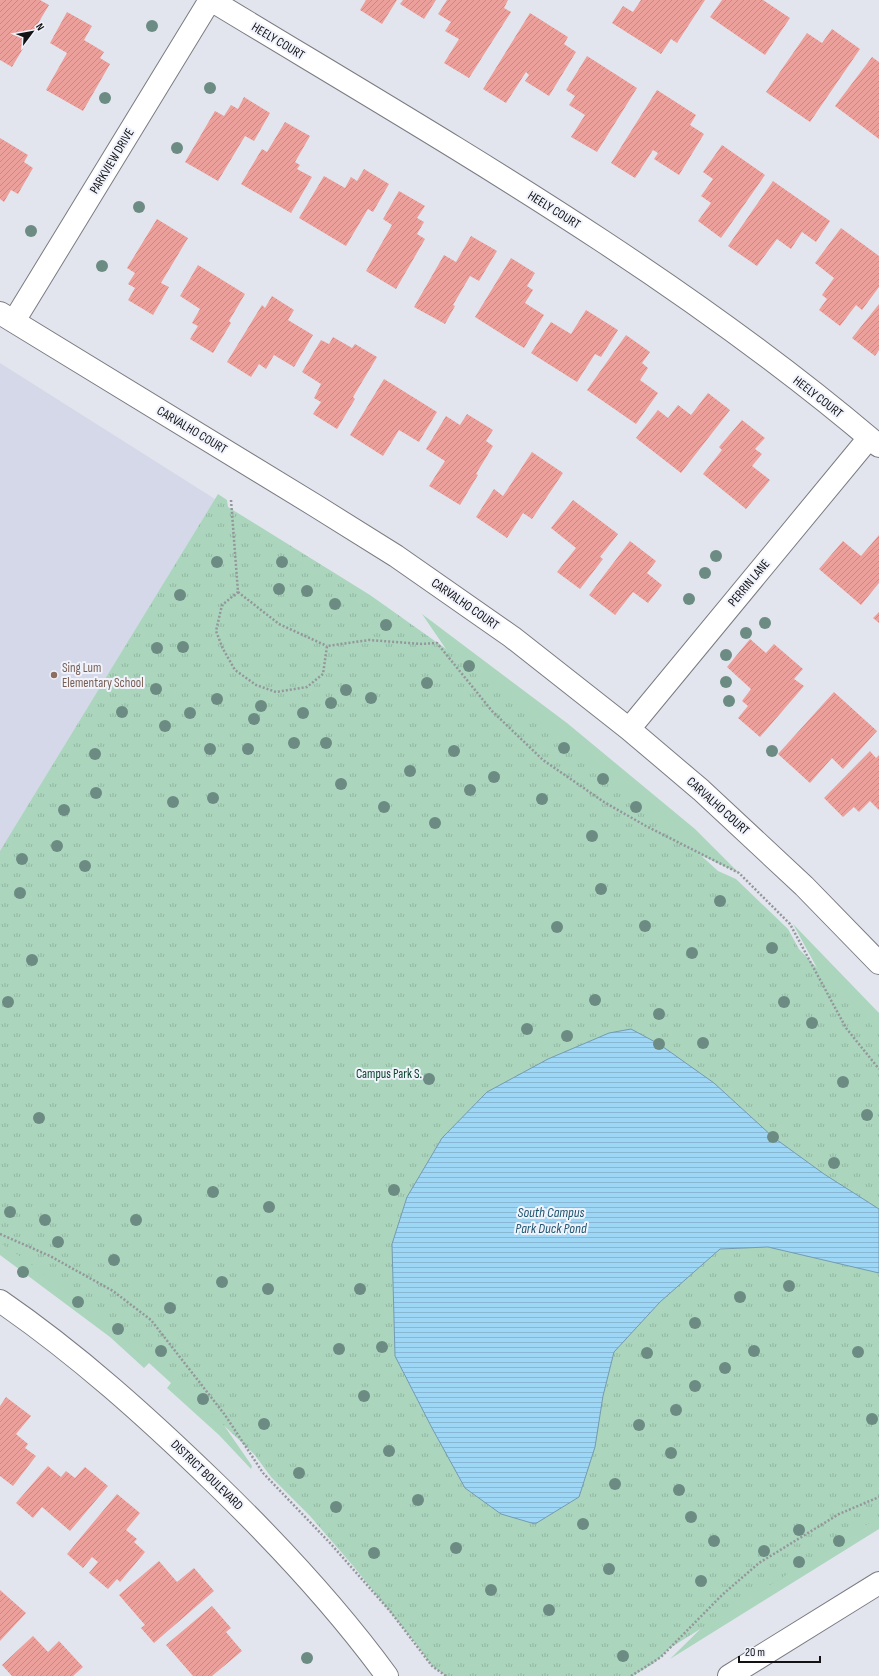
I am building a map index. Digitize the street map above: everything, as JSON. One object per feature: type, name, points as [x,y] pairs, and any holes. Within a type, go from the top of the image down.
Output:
[{"type":"street","name":"PARKVIEW DRIVE","points":[[7,317],[211,0]]},
{"type":"street","name":"HEELY COURT","points":[[211,0],[558,212],[648,271],[778,365],[874,442]]},
{"type":"street","name":"CARVALHO COURT","points":[[7,317],[396,556],[512,637],[629,729],[701,790],[793,876],[879,963]]},
{"type":"street","name":"PERRIN LANE","points":[[629,729],[874,442]]},
{"type":"street","name":"DISTRICT BOULEVARD","points":[[0,1301],[92,1371],[166,1435],[258,1526],[324,1598],[387,1676]]},
{"type":"street","points":[[730,1676],[879,1583]]},
{"type":"path","points":[[232,500],[238,592],[279,624],[327,646],[368,640],[422,644],[437,643],[492,711],[543,760],[604,802],[646,826],[739,873],[790,924],[846,1028],[879,1069]]},
{"type":"path","points":[[238,592],[222,605],[216,631],[223,649],[235,670],[256,684],[276,692],[307,687],[323,674],[327,646]]},
{"type":"path","points":[[0,1234],[50,1256],[113,1290],[151,1320],[225,1415],[263,1473],[330,1543],[390,1611],[432,1666],[446,1676]]},
{"type":"path","points":[[631,1676],[660,1657],[722,1595],[759,1563],[839,1514],[879,1497]]},
{"type":"shaded area","name":"Sing Lum Elementary School","points":[[0,363],[215,499],[0,852]]},
{"type":"green space","name":"Campus Park S.","points":[[218,494],[227,500],[228,507],[370,595],[521,702],[635,795],[718,871],[736,879],[788,929],[799,949],[879,1033],[879,1517],[670,1648],[654,1663],[633,1676],[446,1676],[432,1666],[417,1645],[354,1567],[310,1516],[271,1477],[254,1454],[180,1384],[104,1320],[24,1259],[0,1243],[0,851]]},
{"type":"green space","points":[[422,614],[567,723],[695,829],[739,873],[639,827],[489,712]]},
{"type":"green space","points":[[793,924],[879,1013],[879,1069],[848,1025]]},
{"type":"green space","points":[[0,1242],[91,1283],[221,1421],[252,1466],[251,1469],[219,1435],[167,1388],[171,1383],[149,1363],[144,1368],[110,1337],[0,1255]]},
{"type":"green space","points":[[879,1506],[879,1529],[670,1659],[755,1575]]},
{"type":"water","name":"South Campus Park Duck Pond","points":[[631,1029],[659,1044],[714,1083],[773,1137],[824,1174],[879,1209],[879,1273],[768,1247],[720,1249],[660,1302],[614,1352],[603,1396],[595,1447],[579,1497],[535,1524],[501,1514],[465,1488],[395,1356],[392,1244],[407,1197],[442,1138],[487,1092],[548,1059],[609,1033]]},
{"type":"building","points":[[0,0],[40,0],[49,5],[12,67],[0,60]]},
{"type":"building","points":[[366,0],[397,0],[382,24],[360,10]]},
{"type":"building","points":[[403,0],[436,0],[424,19],[400,4]]},
{"type":"building","points":[[447,0],[508,0],[504,8],[511,12],[469,78],[444,63],[459,39],[445,31],[451,22],[438,14]]},
{"type":"building","points":[[641,0],[705,0],[677,43],[671,39],[661,54],[612,23],[623,6],[633,12]]},
{"type":"building","points":[[722,0],[763,0],[790,18],[765,55],[710,17]]},
{"type":"building","points":[[67,12],[92,26],[84,40],[104,52],[100,58],[110,64],[83,111],[46,90],[67,53],[50,43]]},
{"type":"building","points":[[530,13],[568,37],[564,44],[576,52],[549,96],[525,81],[529,75],[526,72],[506,103],[483,89]]},
{"type":"building","points":[[832,29],[860,49],[810,122],[766,92],[807,33],[822,43]]},
{"type":"building","points":[[587,56],[637,88],[597,152],[571,137],[585,115],[569,105],[575,96],[566,90]]},
{"type":"building","points":[[872,57],[879,62],[879,139],[835,106]]},
{"type":"building","points":[[657,90],[696,115],[690,125],[704,134],[679,175],[654,159],[658,153],[653,150],[635,178],[611,163]]},
{"type":"building","points":[[244,97],[270,113],[254,141],[245,136],[218,181],[185,162],[215,111],[224,116],[231,105],[238,109]]},
{"type":"building","points":[[285,122],[310,136],[295,162],[300,165],[297,169],[312,177],[291,213],[241,184],[262,149],[267,152]]},
{"type":"building","points":[[0,138],[28,155],[24,162],[33,168],[18,194],[11,190],[4,202],[0,199]]},
{"type":"building","points":[[722,145],[765,175],[721,238],[698,221],[711,203],[701,196],[713,179],[703,172]]},
{"type":"building","points":[[364,169],[389,184],[373,212],[368,209],[346,246],[299,218],[324,176],[345,188],[351,177],[357,181]]},
{"type":"building","points":[[773,181],[830,221],[816,242],[802,232],[791,249],[777,239],[757,266],[728,246]]},
{"type":"building","points":[[399,191],[425,206],[417,218],[424,222],[417,234],[425,239],[396,289],[366,271],[392,225],[383,219]]},
{"type":"building","points":[[157,219],[188,238],[161,283],[169,287],[153,315],[128,300],[135,288],[128,284],[135,273],[127,268]]},
{"type":"building","points":[[841,228],[879,256],[879,287],[862,310],[856,305],[840,326],[819,310],[827,299],[822,295],[834,278],[815,263]]},
{"type":"building","points":[[471,236],[497,251],[479,281],[470,276],[453,305],[455,306],[445,324],[414,307],[444,255],[456,262]]},
{"type":"building","points":[[511,258],[535,273],[527,286],[533,290],[525,303],[544,315],[524,348],[475,317]]},
{"type":"building","points":[[198,265],[245,294],[229,321],[231,323],[213,353],[190,339],[198,326],[192,323],[200,309],[180,296]]},
{"type":"building","points":[[272,296],[294,310],[288,320],[313,335],[294,367],[274,355],[266,369],[259,364],[251,377],[227,362],[262,305],[265,308]]},
{"type":"building","points":[[879,304],[879,350],[875,356],[852,338]]},
{"type":"building","points":[[586,310],[618,330],[601,357],[595,354],[577,382],[531,353],[551,322],[571,334]]},
{"type":"building","points":[[626,335],[650,352],[642,363],[648,368],[640,380],[658,393],[636,424],[587,390]]},
{"type":"building","points":[[333,337],[352,348],[355,344],[377,357],[353,397],[355,399],[337,429],[313,414],[321,402],[314,398],[321,384],[302,372],[321,340],[329,344]]},
{"type":"building","points":[[384,379],[437,412],[419,442],[399,430],[383,456],[350,435]]},
{"type":"building","points":[[708,393],[730,410],[681,473],[636,438],[658,410],[668,418],[678,405],[691,415]]},
{"type":"building","points":[[467,414],[493,430],[486,441],[493,446],[460,505],[429,486],[445,461],[426,449],[446,416],[460,425]]},
{"type":"building","points":[[742,420],[765,438],[755,449],[762,454],[752,466],[770,480],[746,509],[703,474],[722,450],[719,447]]},
{"type":"building","points":[[532,452],[563,473],[532,519],[523,513],[507,538],[476,517],[494,489],[503,496]]},
{"type":"building","points":[[573,500],[618,534],[600,557],[603,559],[580,589],[557,572],[576,548],[551,528]]},
{"type":"building","points":[[879,535],[879,583],[861,605],[819,569],[843,541],[861,556]]},
{"type":"building","points":[[630,541],[656,561],[647,573],[662,585],[648,603],[633,592],[615,615],[589,595]]},
{"type":"building","points":[[879,612],[879,623],[873,618]]},
{"type":"building","points":[[750,639],[766,653],[774,644],[803,669],[794,679],[804,686],[760,737],[738,718],[748,706],[742,701],[751,689],[727,667]]},
{"type":"building","points":[[834,692],[877,731],[843,769],[832,758],[810,783],[778,754]]},
{"type":"building","points":[[870,751],[876,758],[879,755],[879,810],[870,801],[859,812],[854,807],[843,817],[824,798]]},
{"type":"building","points":[[6,1397],[31,1416],[16,1434],[28,1444],[25,1448],[36,1456],[13,1486],[0,1476],[0,1406]]},
{"type":"building","points":[[48,1466],[61,1477],[66,1471],[75,1478],[85,1467],[108,1486],[70,1531],[42,1507],[33,1518],[16,1503]]},
{"type":"building","points":[[117,1494],[140,1513],[126,1530],[137,1539],[134,1542],[145,1552],[120,1582],[117,1579],[108,1589],[89,1573],[98,1562],[92,1557],[83,1568],[67,1554]]},
{"type":"building","points":[[159,1561],[177,1582],[194,1568],[214,1591],[154,1643],[141,1628],[145,1625],[119,1595]]},
{"type":"building","points":[[0,1590],[26,1613],[0,1641]]},
{"type":"building","points":[[212,1606],[231,1628],[226,1632],[242,1651],[212,1676],[193,1676],[166,1645]]},
{"type":"building","points":[[33,1636],[48,1652],[59,1641],[83,1667],[73,1676],[12,1676],[2,1665]]},
{"type":"place","name":"Sing Lum Elementary School","points":[[54,675]]}]
